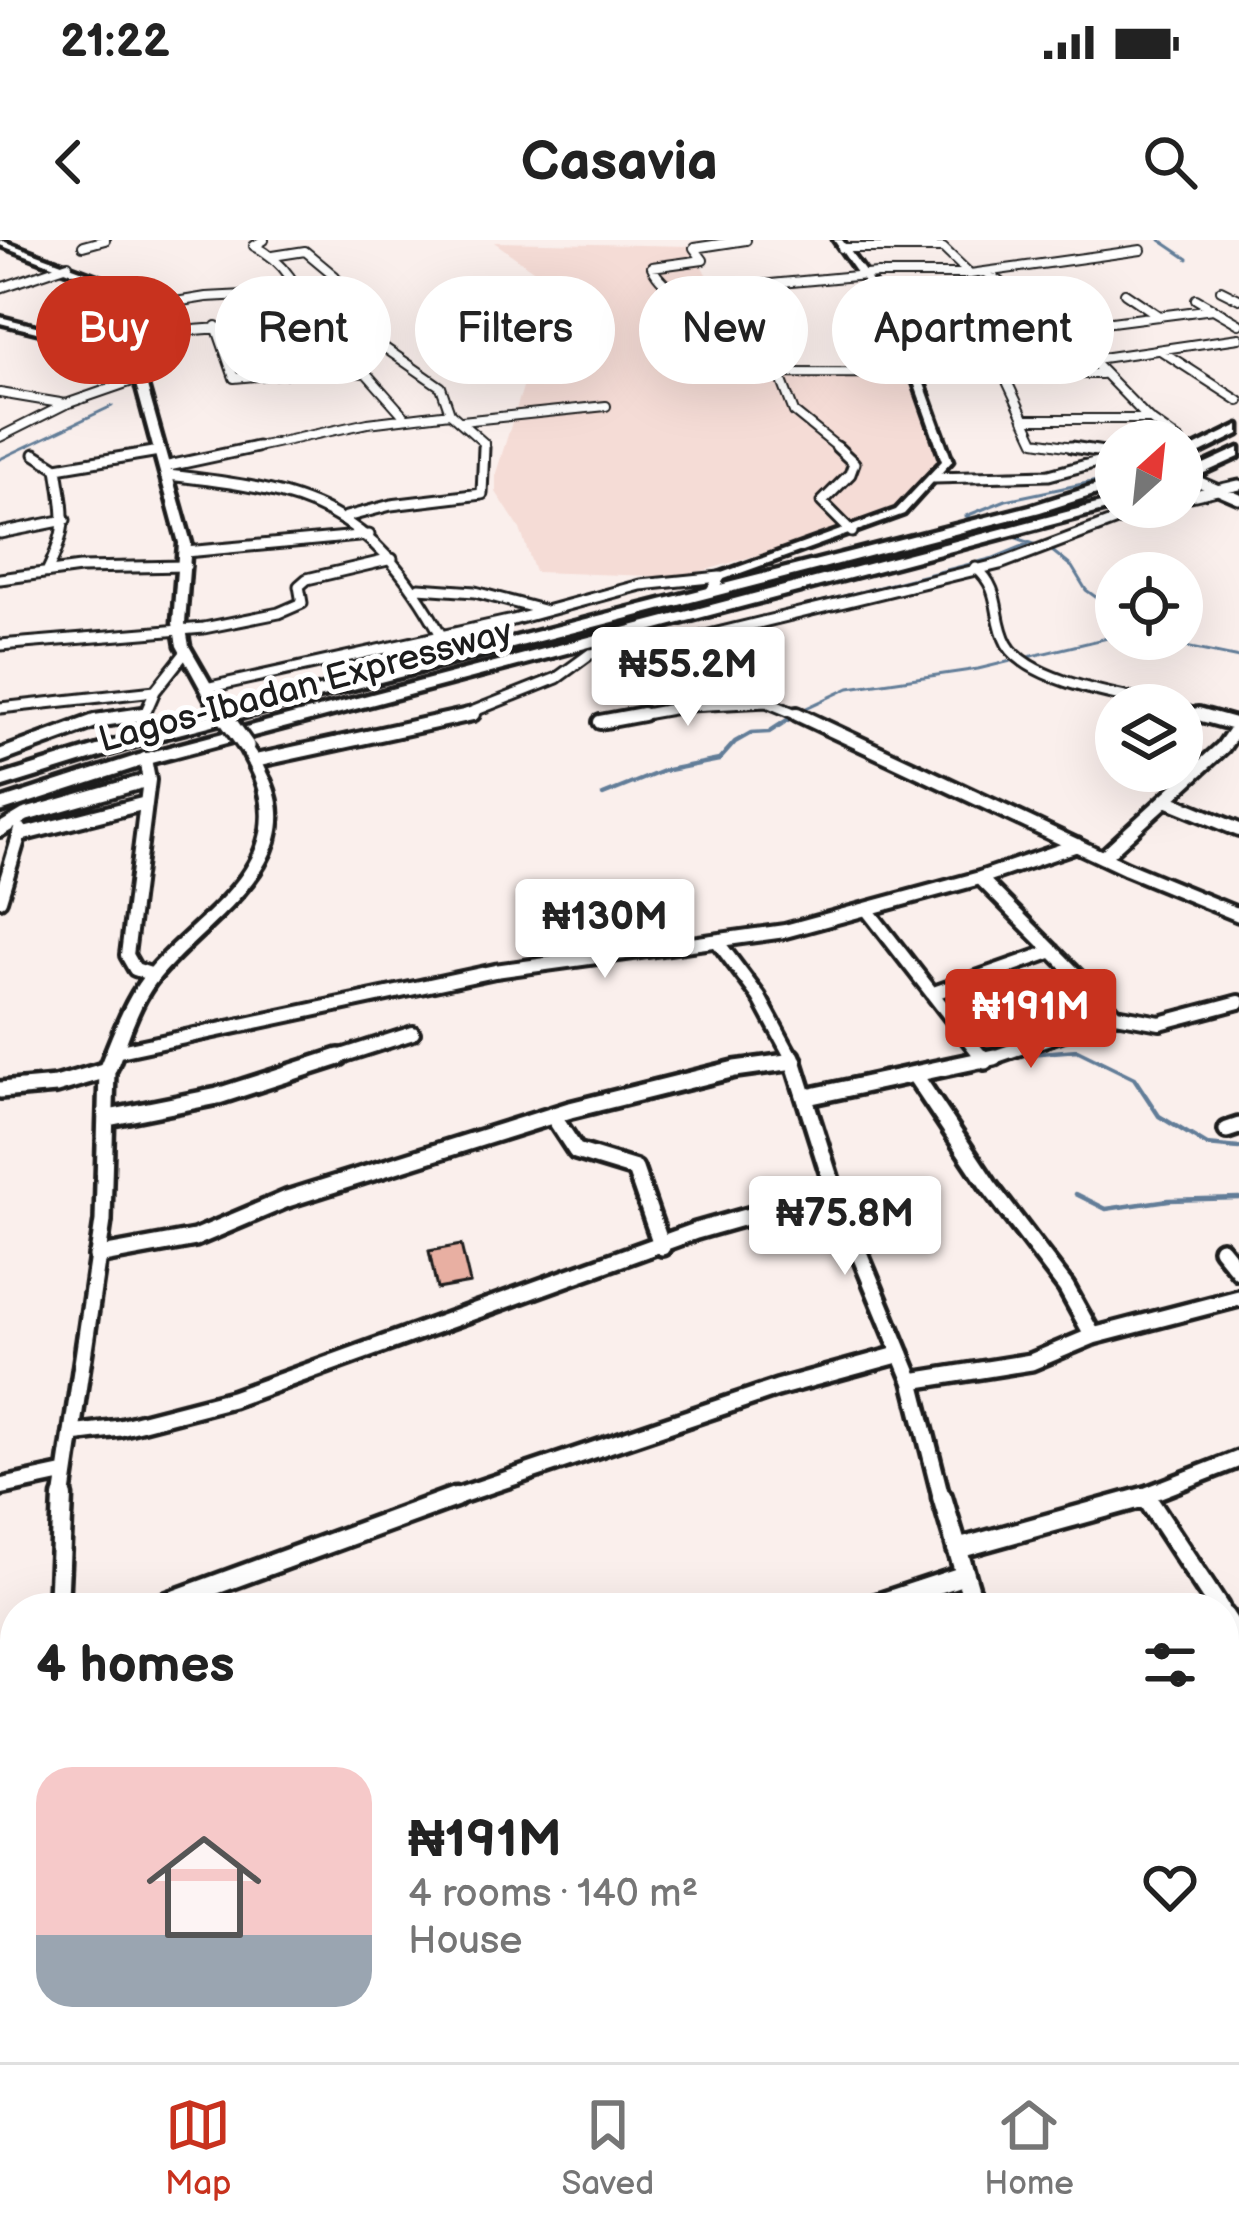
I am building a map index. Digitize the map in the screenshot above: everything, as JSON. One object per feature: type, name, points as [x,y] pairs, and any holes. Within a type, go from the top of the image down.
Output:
[{"type":"highway","points":[[1203,448],[1239,430]]},
{"type":"highway","points":[[1203,469],[1239,452]]},
{"type":"highway","name":"Lagos-Ibadan Expressway","points":[[0,782],[156,734],[1095,490]]},
{"type":"highway","name":"Lagos-Ibadan Expressway","points":[[0,806],[145,760],[1095,509]]},
{"type":"street","points":[[82,246],[105,240]]},
{"type":"street","points":[[264,240],[254,246],[273,256],[289,276]]},
{"type":"street","points":[[652,276],[652,267],[702,260],[694,248],[746,240]]},
{"type":"street","points":[[0,242],[91,276]]},
{"type":"street","points":[[840,244],[943,248],[970,274]]},
{"type":"street","points":[[840,244],[860,275]]},
{"type":"street","points":[[808,280],[970,274],[1141,250]]},
{"type":"street","points":[[273,256],[305,251],[332,276]]},
{"type":"street","points":[[0,288],[68,266]]},
{"type":"street","points":[[986,272],[991,276]]},
{"type":"street","points":[[1239,286],[1220,290],[1239,299]]},
{"type":"street","points":[[1125,293],[1159,316]]},
{"type":"street","points":[[1196,299],[1239,324]]},
{"type":"street","points":[[1114,322],[1213,309]]},
{"type":"street","points":[[0,320],[36,329]]},
{"type":"street","points":[[1114,356],[1239,338]]},
{"type":"street","points":[[1160,350],[1239,400]]},
{"type":"street","points":[[391,352],[441,387],[450,413]]},
{"type":"street","points":[[832,373],[778,373],[794,412],[854,463],[850,474],[822,502],[852,532]]},
{"type":"street","points":[[0,437],[66,404],[124,384]]},
{"type":"street","points":[[59,1593],[65,1473],[97,1256],[107,1070],[127,1013],[153,975],[220,910],[266,849],[274,810],[250,753],[185,653],[179,628],[186,552],[139,384]]},
{"type":"street","points":[[376,384],[405,417]]},
{"type":"street","points":[[206,688],[352,650],[548,611],[668,578],[715,585],[900,512],[947,461],[915,384]]},
{"type":"street","points":[[1008,384],[1035,441],[1095,451]]},
{"type":"street","points":[[1112,384],[1149,419]]},
{"type":"street","points":[[0,393],[66,404]]},
{"type":"street","points":[[463,421],[606,406]]},
{"type":"street","points":[[166,471],[405,417],[450,413],[463,421],[487,452],[482,494],[391,505],[346,517]]},
{"type":"street","points":[[1024,419],[1149,419]]},
{"type":"street","points":[[35,454],[57,468],[159,451]]},
{"type":"street","points":[[934,478],[1024,480],[1066,475],[1095,463]]},
{"type":"street","points":[[48,570],[65,533],[57,468]]},
{"type":"street","points":[[166,471],[301,497],[346,517],[418,588],[441,635]]},
{"type":"street","points":[[1203,483],[1239,499]]},
{"type":"street","points":[[1203,492],[1239,484]]},
{"type":"street","points":[[0,532],[65,520]]},
{"type":"street","points":[[250,753],[474,714],[557,678],[590,654],[664,646],[1027,556],[1098,528]]},
{"type":"street","points":[[186,552],[369,535]]},
{"type":"street","points":[[0,645],[179,628],[290,610],[302,603],[299,586],[307,579],[392,559]]},
{"type":"street","points":[[0,579],[48,570],[186,566]]},
{"type":"street","points":[[976,568],[996,585],[1007,647],[1027,664],[1095,687]]},
{"type":"street","points":[[418,588],[475,592],[548,611]]},
{"type":"street","points":[[641,629],[706,677],[771,702],[1239,915]]},
{"type":"street","points":[[145,714],[155,691],[185,653]]},
{"type":"street","points":[[0,708],[155,691]]},
{"type":"street","points":[[600,722],[689,706],[771,702]]},
{"type":"street","points":[[145,714],[156,734]]},
{"type":"street","points":[[0,756],[95,721],[145,714]]},
{"type":"street","points":[[1103,856],[1223,747],[1239,724],[1203,715]]},
{"type":"street","points":[[1223,747],[1239,754]]},
{"type":"street","points":[[145,760],[149,780],[127,956],[135,969],[153,975]]},
{"type":"street","points":[[0,830],[26,815],[149,780]]},
{"type":"street","points":[[1166,800],[1239,830]]},
{"type":"street","points":[[20,835],[146,802]]},
{"type":"street","points":[[0,900],[26,815]]},
{"type":"street","points":[[115,1052],[495,971],[717,941],[868,910],[1077,844]]},
{"type":"street","points":[[980,878],[1127,1022],[1150,1025],[1239,1002]]},
{"type":"street","points":[[868,910],[985,1061]]},
{"type":"street","points":[[717,941],[759,997],[794,1061],[836,1197],[911,1381],[969,1593]]},
{"type":"street","points":[[934,993],[1052,951]]},
{"type":"street","points":[[807,1096],[985,1061],[1116,1015]]},
{"type":"street","points":[[108,1118],[218,1096],[412,1033]]},
{"type":"street","points":[[97,1256],[195,1238],[286,1199],[553,1116],[735,1069],[794,1061]]},
{"type":"street","points":[[0,1090],[56,1085],[107,1070]]},
{"type":"street","points":[[916,1077],[988,1185],[1066,1287],[1093,1336]]},
{"type":"street","points":[[553,1116],[576,1151],[635,1169],[662,1247]]},
{"type":"street","points":[[72,1434],[120,1429],[232,1399],[748,1215],[836,1197]]},
{"type":"street","points":[[1220,1249],[1239,1271]]},
{"type":"street","points":[[911,1381],[1031,1362],[1093,1336],[1239,1298]]},
{"type":"street","points":[[193,1593],[519,1473],[652,1434],[777,1388],[901,1354]]},
{"type":"street","points":[[957,1549],[1146,1496],[1239,1459]]},
{"type":"street","points":[[0,1486],[65,1473]]},
{"type":"street","points":[[1146,1496],[1209,1593]]},
{"type":"street","points":[[910,1593],[962,1576]]},
{"type":"shaded area","points":[[494,242],[691,246],[707,276],[639,276],[639,384],[808,384],[808,375],[832,376],[832,384],[912,384],[944,466],[890,517],[682,577],[535,572],[520,529],[496,492],[496,473],[524,384],[615,384],[615,276],[541,276]]},
{"type":"building","points":[[461,1245],[470,1283],[437,1289],[429,1251]]},
{"type":"waterway","points":[[1160,240],[1188,259]]},
{"type":"waterway","points":[[0,459],[112,406]]},
{"type":"waterway","points":[[976,521],[966,516],[1006,500],[1095,481]]},
{"type":"waterway","points":[[1008,535],[1051,550],[1095,597]]},
{"type":"waterway","points":[[670,640],[994,558],[1028,544]]},
{"type":"waterway","points":[[802,710],[849,688],[978,669],[1095,641]]},
{"type":"waterway","points":[[1203,651],[1239,658]]},
{"type":"waterway","points":[[603,795],[663,771],[719,760],[735,742],[751,733],[769,732],[792,717]]},
{"type":"waterway","points":[[1028,1054],[1077,1050],[1134,1078],[1159,1116],[1207,1145],[1239,1148]]},
{"type":"waterway","points":[[1076,1194],[1106,1209],[1169,1200],[1239,1198]]}]
